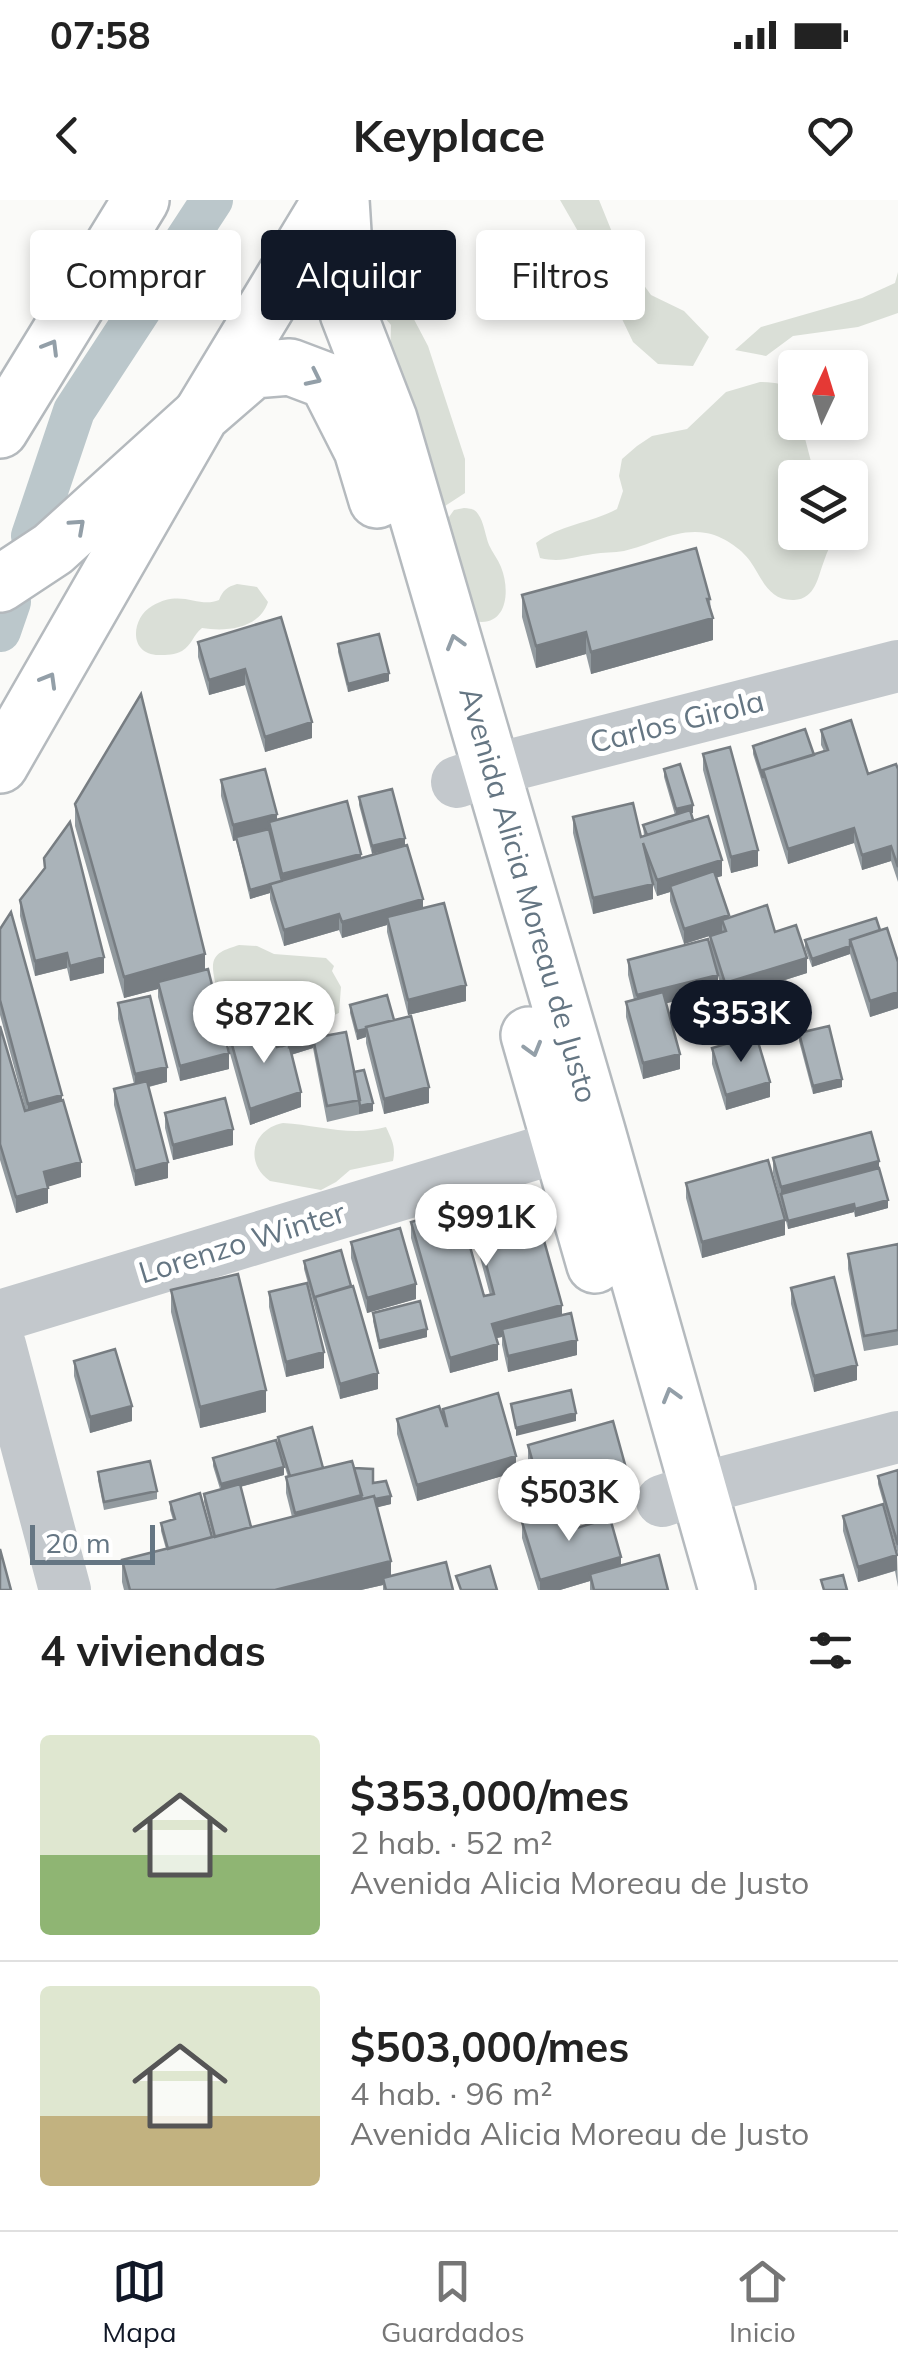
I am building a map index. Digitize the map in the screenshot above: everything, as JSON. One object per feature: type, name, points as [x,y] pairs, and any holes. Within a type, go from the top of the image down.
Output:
[{"type":"main road","points":[[0,430],[140,200]]},
{"type":"main road","points":[[0,765],[201,414],[332,200]]},
{"type":"main road","name":"Avenida Alicia Moreau de Justo","points":[[340,200],[348,313],[390,420],[475,776],[680,1495],[727,1590]]},
{"type":"main road","name":"Avenida Alicia Moreau de Justo","points":[[201,414],[253,370],[290,367],[327,381],[362,450],[475,776]]},
{"type":"main road","points":[[0,584],[53,549],[201,414]]},
{"type":"main road","name":"Avenida Alicia Moreau de Justo","points":[[680,1495],[687,1590]]},
{"type":"street","name":"Carlos Girola","points":[[475,776],[898,666]]},
{"type":"street","name":"Lorenzo Winter","points":[[0,1316],[579,1138]]},
{"type":"street","points":[[0,1345],[65,1590]]},
{"type":"street","points":[[680,1495],[898,1436]]},
{"type":"shaded area","points":[[560,200],[599,200],[611,230],[577,230]]},
{"type":"shaded area","points":[[898,272],[898,313],[858,327],[793,336],[766,356],[735,350],[761,327],[862,298],[895,283]]},
{"type":"shaded area","points":[[645,287],[651,295],[684,311],[709,337],[693,366],[658,364],[633,342],[622,320],[645,320]]},
{"type":"shaded area","points":[[387,320],[414,320],[428,346],[465,459],[465,493],[445,506],[436,504],[390,359],[391,325]]},
{"type":"shaded area","points":[[760,382],[778,384],[778,440],[805,440],[811,460],[778,460],[778,550],[829,550],[807,596],[794,600],[778,597],[742,552],[706,533],[674,535],[620,552],[561,560],[540,558],[536,543],[545,537],[617,509],[623,491],[619,476],[622,459],[652,436],[687,429],[726,392]]},
{"type":"shaded area","points":[[454,510],[474,510],[480,517],[504,577],[503,607],[492,620],[470,620],[444,524]]},
{"type":"shaded area","points":[[237,584],[257,587],[268,602],[264,611],[249,623],[231,629],[202,628],[185,649],[174,654],[149,653],[138,643],[140,619],[152,606],[172,599],[219,600],[226,589]]},
{"type":"shaded area","points":[[239,945],[257,946],[274,954],[326,958],[334,966],[332,971],[341,987],[339,1013],[332,1016],[312,1005],[296,1003],[260,1018],[232,1013],[217,988],[213,963],[220,952]]},
{"type":"shaded area","points":[[283,1123],[347,1131],[386,1127],[394,1148],[393,1161],[350,1170],[321,1190],[270,1181],[257,1165],[255,1148],[264,1132]]},
{"type":"building","points":[[696,548],[713,618],[591,652],[586,632],[536,646],[522,595]]},
{"type":"building","points":[[281,617],[312,722],[265,737],[245,669],[209,680],[198,642]]},
{"type":"building","points":[[379,634],[389,673],[348,684],[338,644]]},
{"type":"building","points":[[141,694],[205,954],[124,977],[75,804]]},
{"type":"building","points":[[851,720],[868,774],[896,764],[898,769],[898,867],[891,846],[862,855],[854,828],[788,849],[763,770],[828,750],[821,730]]},
{"type":"building","points":[[805,729],[814,755],[763,770],[763,778],[753,746]]},
{"type":"building","points":[[730,747],[758,850],[731,857],[703,754]]},
{"type":"building","points":[[680,764],[693,805],[676,809],[664,769]]},
{"type":"building","points":[[265,769],[277,814],[233,825],[221,780]]},
{"type":"building","points":[[392,789],[405,838],[372,846],[359,797]]},
{"type":"building","points":[[347,801],[361,854],[282,874],[269,822]]},
{"type":"building","points":[[633,803],[641,837],[708,816],[722,860],[657,880],[643,843],[653,884],[593,898],[573,817]]},
{"type":"building","points":[[690,810],[693,820],[647,835],[643,825]]},
{"type":"building","points":[[70,822],[104,957],[70,966],[67,953],[35,961],[20,900],[45,868],[44,858]]},
{"type":"building","points":[[269,829],[282,881],[250,890],[236,837]]},
{"type":"building","points":[[407,845],[423,899],[342,922],[339,914],[284,930],[270,884]]},
{"type":"building","points":[[714,871],[729,915],[684,929],[670,886]]},
{"type":"building","points":[[444,903],[466,985],[408,1000],[387,917]]},
{"type":"building","points":[[767,905],[775,932],[796,925],[807,958],[725,983],[710,936],[726,931],[722,920]]},
{"type":"building","points":[[11,912],[62,1095],[28,1104],[0,1000],[0,929]]},
{"type":"building","points":[[876,918],[880,930],[812,959],[805,940]]},
{"type":"building","points":[[887,928],[898,962],[898,992],[870,1001],[850,940]]},
{"type":"building","points":[[708,939],[718,975],[637,995],[628,960]]},
{"type":"building","points":[[208,969],[229,1053],[180,1066],[158,982]]},
{"type":"building","points":[[663,992],[680,1054],[643,1063],[626,1002]]},
{"type":"building","points":[[387,995],[394,1020],[357,1031],[350,1005]]},
{"type":"building","points":[[150,996],[167,1067],[135,1074],[118,1003]]},
{"type":"building","points":[[310,1005],[321,1037],[283,1046],[274,1017]]},
{"type":"building","points":[[411,1016],[429,1087],[384,1099],[366,1027]]},
{"type":"building","points":[[270,1022],[277,1047],[289,1044],[301,1092],[250,1109],[229,1034]]},
{"type":"building","points":[[0,1026],[25,1111],[63,1100],[81,1162],[44,1172],[48,1188],[16,1197],[0,1144]]},
{"type":"building","points":[[829,1026],[842,1079],[813,1086],[799,1033]]},
{"type":"building","points":[[346,1032],[360,1100],[327,1106],[313,1038]]},
{"type":"building","points":[[756,1035],[770,1082],[726,1095],[712,1048]]},
{"type":"building","points":[[364,1070],[373,1103],[360,1106],[354,1072]]},
{"type":"building","points":[[147,1081],[168,1162],[135,1171],[114,1089]]},
{"type":"building","points":[[225,1098],[233,1129],[173,1145],[165,1113]]},
{"type":"building","points":[[871,1132],[879,1161],[781,1187],[773,1158]]},
{"type":"building","points":[[768,1160],[785,1220],[702,1242],[686,1183]]},
{"type":"building","points":[[879,1168],[888,1200],[855,1209],[854,1204],[788,1221],[781,1194]]},
{"type":"building","points":[[529,1187],[562,1305],[492,1324],[498,1344],[450,1358],[411,1222],[459,1208],[484,1296],[494,1294],[470,1204]]},
{"type":"building","points":[[400,1228],[416,1284],[367,1298],[351,1242]]},
{"type":"building","points":[[898,1244],[898,1330],[864,1336],[848,1254]]},
{"type":"building","points":[[341,1250],[351,1286],[315,1300],[304,1261]]},
{"type":"building","points":[[238,1274],[266,1390],[200,1407],[171,1290]]},
{"type":"building","points":[[834,1277],[857,1365],[814,1376],[791,1288]]},
{"type":"building","points":[[307,1283],[324,1352],[286,1362],[269,1292]]},
{"type":"building","points":[[353,1286],[378,1373],[340,1384],[315,1297]]},
{"type":"building","points":[[420,1301],[427,1329],[379,1341],[373,1313]]},
{"type":"building","points":[[571,1313],[577,1340],[508,1356],[502,1329]]},
{"type":"building","points":[[115,1349],[132,1406],[90,1417],[74,1361]]},
{"type":"building","points":[[571,1390],[576,1413],[516,1428],[511,1404]]},
{"type":"building","points":[[498,1393],[516,1456],[417,1485],[397,1419],[439,1406],[447,1426],[443,1409]]},
{"type":"building","points":[[613,1421],[629,1479],[544,1502],[528,1445]]},
{"type":"building","points":[[312,1427],[323,1468],[290,1476],[278,1437]]},
{"type":"building","points":[[276,1440],[284,1467],[221,1484],[213,1458]]},
{"type":"building","points":[[150,1461],[157,1491],[104,1502],[98,1472]]},
{"type":"building","points":[[352,1461],[362,1495],[295,1513],[286,1477]]},
{"type":"building","points":[[354,1468],[373,1469],[373,1483],[386,1481],[391,1496],[362,1499]]},
{"type":"building","points":[[898,1470],[898,1545],[878,1476]]},
{"type":"building","points":[[240,1484],[251,1527],[215,1537],[204,1494]]},
{"type":"building","points":[[200,1493],[212,1537],[168,1549],[161,1523],[175,1519],[170,1502]]},
{"type":"building","points":[[374,1496],[391,1561],[275,1590],[130,1590],[122,1560]]},
{"type":"building","points":[[883,1504],[897,1555],[858,1567],[843,1516]]},
{"type":"building","points":[[563,1509],[570,1530],[610,1518],[621,1557],[540,1580],[522,1522]]},
{"type":"building","points":[[0,1549],[11,1590],[0,1590]]},
{"type":"building","points":[[659,1555],[668,1590],[594,1590],[590,1574]]},
{"type":"building","points":[[446,1562],[453,1590],[386,1590],[383,1578]]},
{"type":"building","points":[[490,1566],[497,1590],[461,1590],[456,1576]]},
{"type":"building","points":[[843,1575],[847,1590],[824,1590],[821,1580]]},
{"type":"waterway","points":[[32,536],[74,411],[212,200]]},
{"type":"waterway","points":[[0,631],[10,602]]}]
